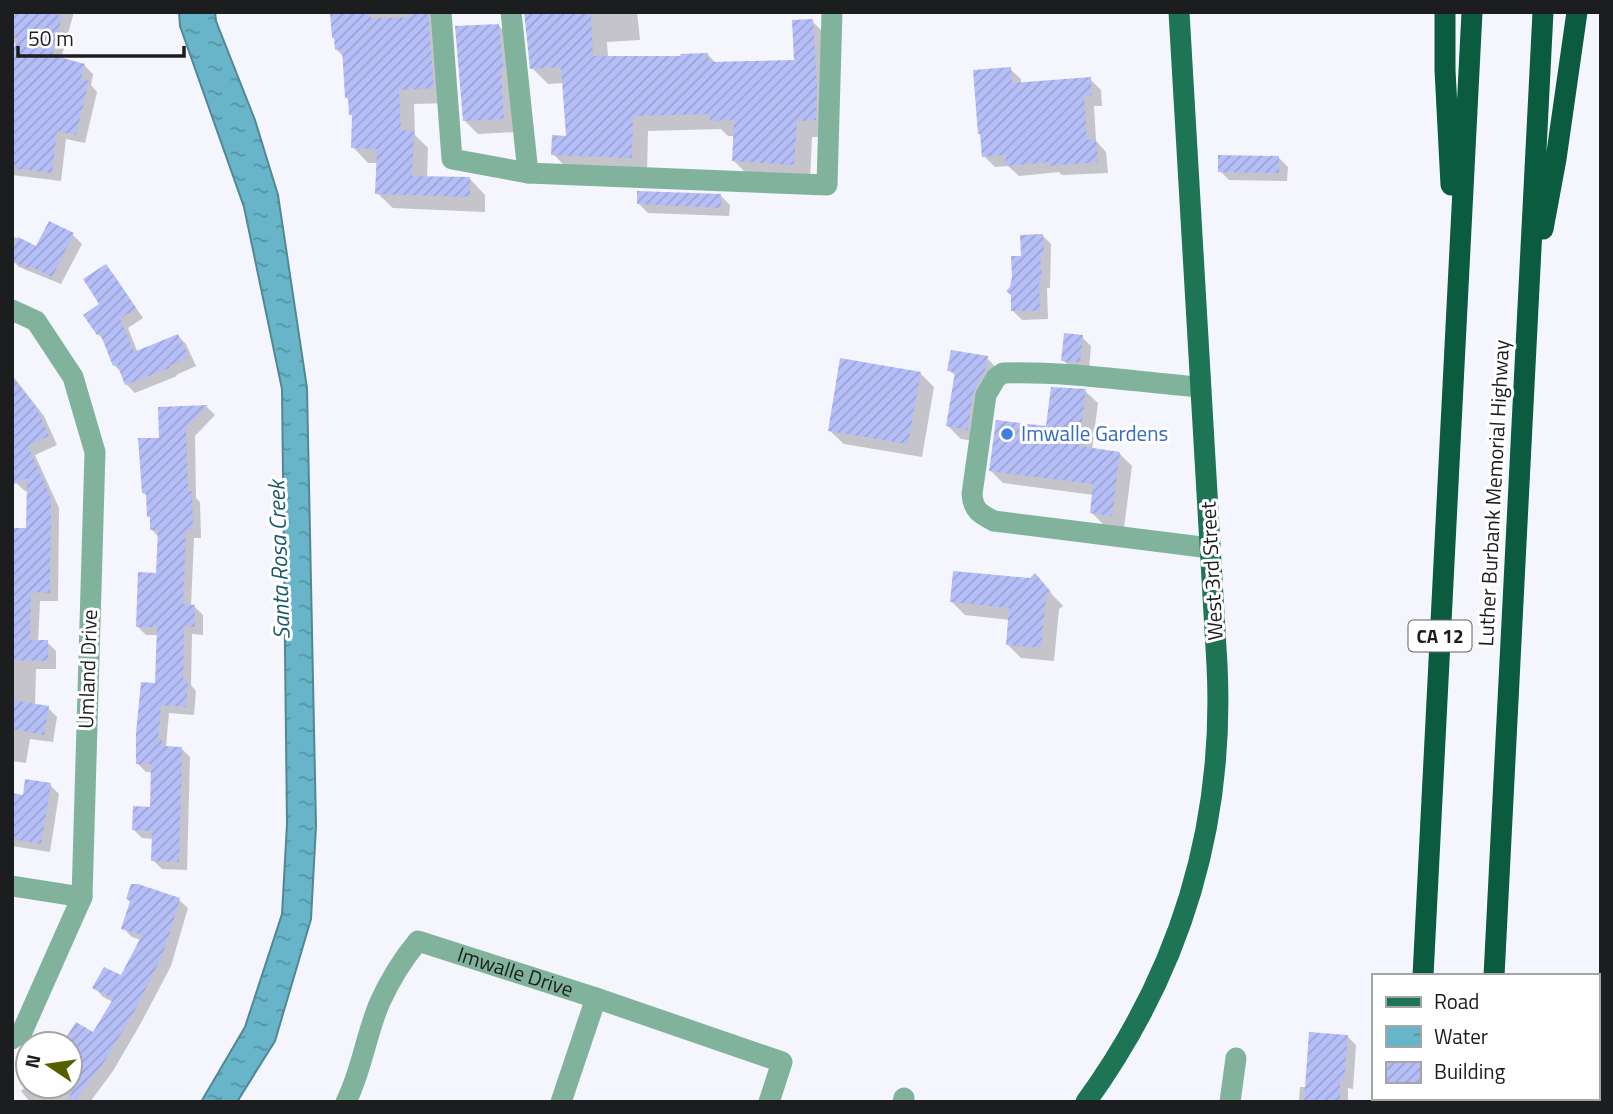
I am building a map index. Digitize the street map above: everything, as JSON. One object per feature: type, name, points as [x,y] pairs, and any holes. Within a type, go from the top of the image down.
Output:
[{"type":"highway","points":[[1445,12],[1445,70],[1457,297]]},
{"type":"highway","name":"CA 12","points":[[1423,974],[1472,12]]},
{"type":"highway","name":"Luther Burbank Memorial Highway","points":[[1494,974],[1543,12]]},
{"type":"highway","points":[[1528,310],[1556,159],[1577,12]]},
{"type":"main road","name":"West 3rd Street","points":[[1086,1102],[1129,1038],[1156,985],[1183,917],[1202,854],[1213,790],[1218,724],[1179,12]]},
{"type":"street","points":[[441,12],[452,159],[528,173],[827,185],[832,12]]},
{"type":"street","points":[[511,12],[528,173]]},
{"type":"street","name":"Umland Drive","points":[[12,310],[36,321],[73,377],[94,452],[82,897],[22,1032],[12,1039]]},
{"type":"street","points":[[1200,387],[1089,375],[1003,373],[996,377],[986,395],[972,494],[973,505],[980,514],[994,521],[1210,548]]},
{"type":"street","points":[[12,886],[82,897]]},
{"type":"street","name":"Imwalle Drive","points":[[346,1102],[380,1003],[404,957],[418,941],[782,1062],[769,1102]]},
{"type":"street","points":[[561,1102],[596,998]]},
{"type":"street","points":[[1230,1102],[1236,1058]]},
{"type":"water","points":[[179,12],[215,12],[216,21],[255,120],[278,195],[307,388],[316,826],[311,919],[275,1041],[237,1102],[201,1102],[245,1027],[282,914],[287,824],[282,389],[244,207],[180,26]]},
{"type":"building","points":[[12,12],[47,12],[62,16],[52,55],[85,64],[81,79],[89,81],[76,135],[57,131],[52,173],[12,168],[12,56],[17,38],[12,37]]},
{"type":"building","points":[[330,12],[371,12],[371,19],[410,17],[410,12],[428,12],[434,88],[399,90],[401,130],[414,131],[412,176],[470,177],[470,197],[375,194],[377,149],[351,148],[352,115],[349,115],[348,98],[345,98],[342,49],[335,50]]},
{"type":"building","points":[[524,12],[591,12],[593,56],[681,56],[680,54],[708,53],[709,62],[794,60],[792,20],[813,19],[816,120],[797,121],[794,165],[732,161],[734,120],[710,121],[710,114],[633,116],[632,158],[551,155],[552,135],[566,136],[561,67],[530,69]]},
{"type":"building","points":[[499,24],[504,71],[501,71],[504,119],[463,121],[455,26]]},
{"type":"building","points":[[1011,67],[1012,83],[1091,77],[1092,95],[1084,96],[1087,140],[1096,139],[1098,162],[1006,166],[1005,155],[982,157],[973,70]]},
{"type":"building","points":[[1218,155],[1279,156],[1279,173],[1218,172]]},
{"type":"building","points":[[637,191],[721,194],[721,208],[637,204]]},
{"type":"building","points":[[49,221],[74,233],[52,277],[12,261],[12,250],[18,237],[36,246]]},
{"type":"building","points":[[1043,234],[1044,255],[1040,255],[1042,280],[1039,280],[1040,311],[1011,311],[1011,295],[1006,291],[1010,287],[1012,277],[1011,256],[1021,256],[1020,235]]},
{"type":"building","points":[[106,264],[136,308],[120,319],[134,352],[178,334],[189,357],[169,366],[170,368],[125,385],[117,364],[113,366],[100,333],[97,335],[83,315],[99,304],[83,279]]},
{"type":"building","points":[[1064,333],[1083,335],[1080,362],[1061,361]]},
{"type":"building","points":[[951,350],[988,356],[985,371],[973,393],[968,430],[946,426],[955,372],[947,371]]},
{"type":"building","points":[[840,358],[921,372],[908,444],[828,431]]},
{"type":"building","points":[[12,376],[35,405],[49,436],[28,446],[51,498],[50,593],[31,592],[30,640],[48,640],[48,661],[12,660],[12,528],[26,528],[27,478],[12,485]]},
{"type":"building","points":[[1051,387],[1086,389],[1079,446],[1120,452],[1112,516],[1090,513],[1093,484],[989,471],[996,420],[1046,426]]},
{"type":"building","points":[[208,405],[186,427],[188,491],[192,491],[193,530],[186,530],[183,604],[195,605],[195,627],[184,626],[183,680],[188,680],[186,707],[161,705],[158,740],[162,740],[162,746],[182,747],[179,862],[151,861],[152,831],[132,830],[133,806],[150,807],[151,764],[136,764],[136,733],[141,682],[155,683],[157,627],[136,627],[138,572],[156,573],[158,530],[150,530],[150,517],[147,517],[146,494],[142,493],[138,438],[159,438],[158,407]]},
{"type":"building","points":[[953,571],[1030,578],[1035,573],[1051,592],[1046,596],[1041,648],[1006,645],[1009,608],[950,602]]},
{"type":"building","points":[[12,700],[49,706],[44,735],[12,729]]},
{"type":"building","points":[[25,779],[51,783],[41,844],[12,839],[12,793],[23,795]]},
{"type":"building","points":[[131,884],[180,898],[162,956],[133,1014],[84,1089],[84,1030],[71,1030],[76,1022],[93,1032],[113,999],[92,988],[104,967],[121,975],[142,935],[121,929],[130,901],[126,899]]},
{"type":"building","points":[[1309,1032],[1348,1035],[1344,1081],[1340,1081],[1340,1102],[1304,1102]]},
{"type":"place","name":"Imwalle Gardens","points":[[1007,434]]},
{"type":"water label","name":"Santa Rosa Creek","points":[[279,560]]}]
